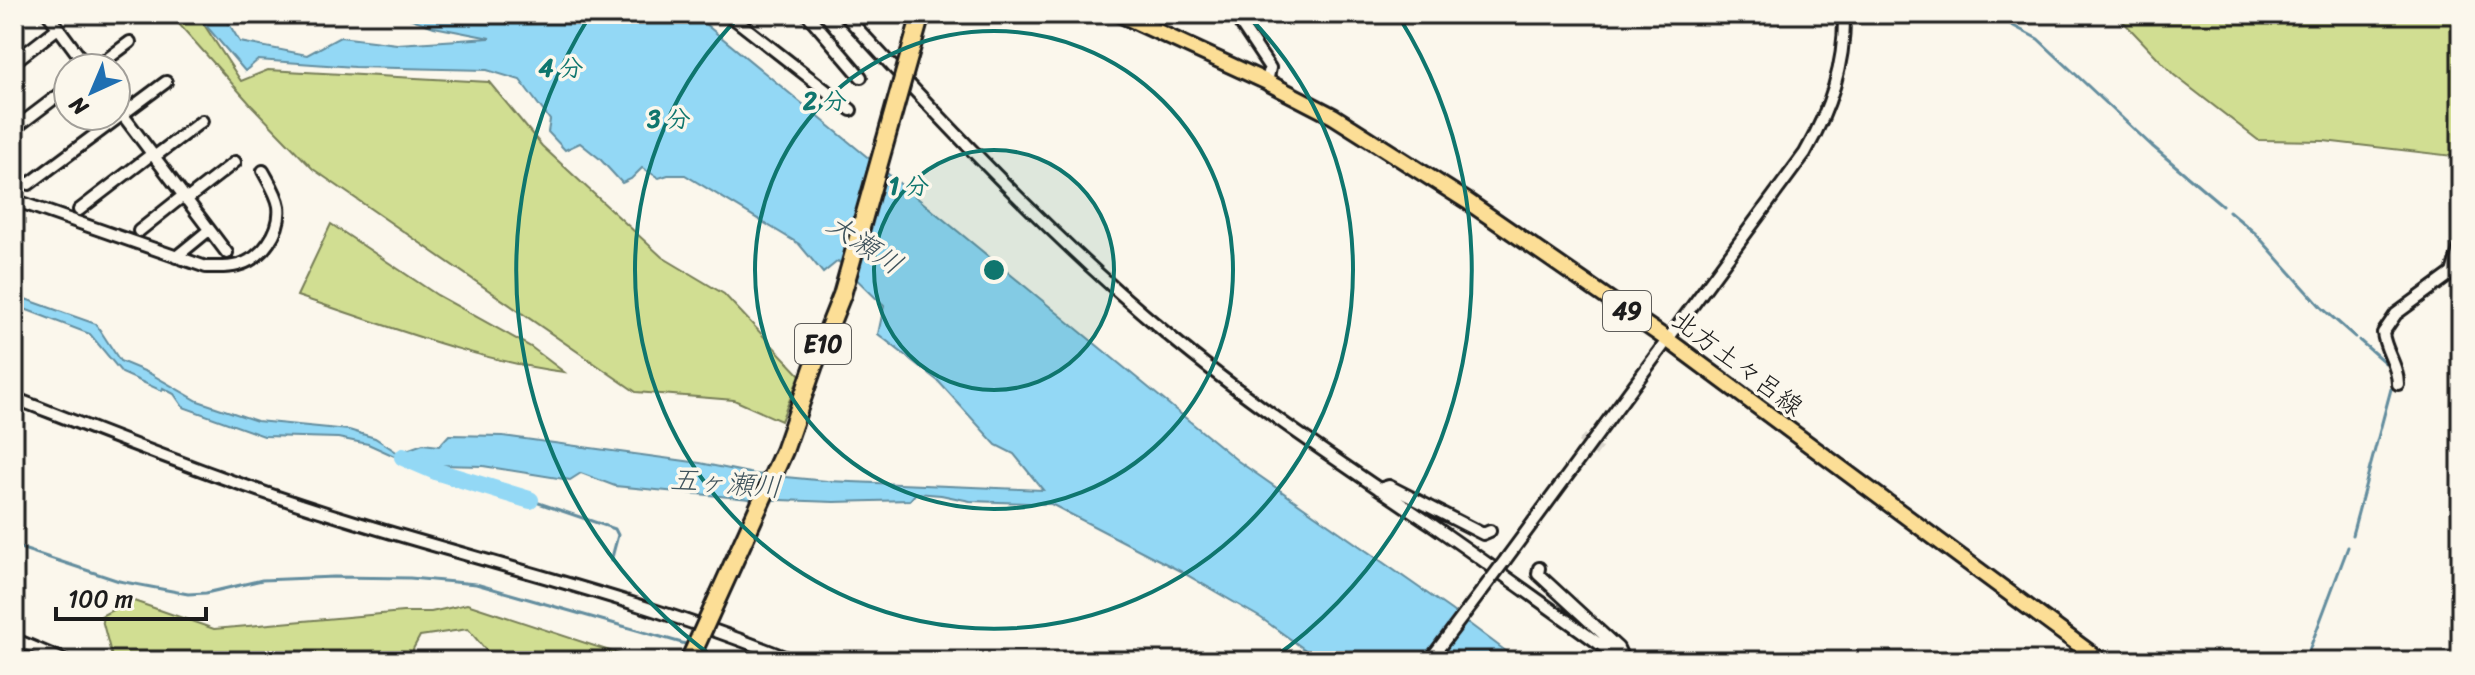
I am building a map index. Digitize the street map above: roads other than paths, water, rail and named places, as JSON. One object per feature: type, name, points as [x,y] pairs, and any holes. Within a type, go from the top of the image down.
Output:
[{"type":"highway","name":"E10","points":[[689,661],[784,451],[842,295],[921,14]]},
{"type":"main road","name":"北方土々呂線","points":[[1119,14],[1333,116],[1467,201],[1668,340],[2101,661]]},
{"type":"street","points":[[48,14],[76,52]]},
{"type":"street","points":[[728,14],[851,110]]},
{"type":"street","points":[[807,14],[861,77]]},
{"type":"street","points":[[844,14],[969,147],[1095,271],[1222,378],[1624,661]]},
{"type":"street","points":[[1234,14],[1270,68],[1267,82]]},
{"type":"street","points":[[1429,661],[1805,153],[1825,117],[1839,72],[1844,14]]},
{"type":"street","points":[[14,62],[58,28]]},
{"type":"street","points":[[117,52],[130,42]]},
{"type":"street","points":[[132,102],[166,82]]},
{"type":"street","points":[[14,129],[52,100]]},
{"type":"street","points":[[79,210],[202,121]]},
{"type":"street","points":[[132,127],[227,253]]},
{"type":"street","points":[[14,173],[29,184],[92,132]]},
{"type":"street","points":[[139,231],[235,162]]},
{"type":"street","points":[[14,200],[206,267],[238,265],[256,255],[275,234],[279,208],[277,197],[263,171]]},
{"type":"street","points":[[176,257],[209,230]]},
{"type":"street","points":[[2398,384],[2398,374],[2384,345],[2383,333],[2396,314],[2452,273],[2461,243]]},
{"type":"street","points":[[14,398],[233,483],[468,556],[634,602],[794,661]]},
{"type":"street","points":[[1379,489],[1389,486],[1483,534],[1490,531]]},
{"type":"street","points":[[1539,568],[1538,574],[1618,648],[1624,661]]},
{"type":"street","points":[[14,639],[66,661]]},
{"type":"water","points":[[196,14],[223,14],[240,42],[307,55],[340,37],[397,44],[490,38],[434,27],[406,17],[410,14],[693,14],[1238,461],[1519,661],[1321,661],[1261,618],[1180,571],[1051,504],[970,501],[916,493],[910,500],[834,502],[750,499],[615,486],[581,473],[570,480],[483,466],[437,465],[401,459],[368,444],[338,438],[264,436],[183,407],[174,394],[122,373],[90,334],[14,305],[14,295],[96,324],[120,361],[149,373],[198,401],[257,421],[349,430],[375,438],[398,453],[423,444],[439,446],[449,435],[503,436],[700,463],[754,474],[827,481],[1043,490],[1014,454],[996,445],[938,381],[878,334],[884,306],[838,261],[823,273],[799,244],[685,175],[659,178],[642,168],[622,183],[580,143],[565,150],[548,132],[550,120],[520,80],[487,70],[354,67],[258,60],[245,71]]},
{"type":"waterway","points":[[1522,14],[1633,14]]},
{"type":"waterway","points":[[1991,14],[2038,39],[2152,146],[2222,205]]},
{"type":"waterway","points":[[1227,15],[1261,63]]},
{"type":"waterway","points":[[2229,211],[2256,234],[2322,308],[2355,337]]},
{"type":"waterway","points":[[2359,340],[2390,367]]},
{"type":"waterway","points":[[2352,535],[2391,389]]},
{"type":"waterway","points":[[403,457],[438,472],[530,500]]},
{"type":"waterway","points":[[530,500],[615,529],[618,535],[611,561]]},
{"type":"waterway","points":[[14,546],[119,581],[188,594],[262,580],[334,577],[410,578],[476,584],[689,645]]},
{"type":"waterway","points":[[2305,661],[2348,547]]},
{"type":"waterway","points":[[699,650],[724,661]]},
{"type":"tunnel","points":[[1581,438],[1599,452]]},
{"type":"water label","name":"大瀬川","points":[[865,244]]},
{"type":"water label","name":"五ヶ瀬川","points":[[726,483]]}]
